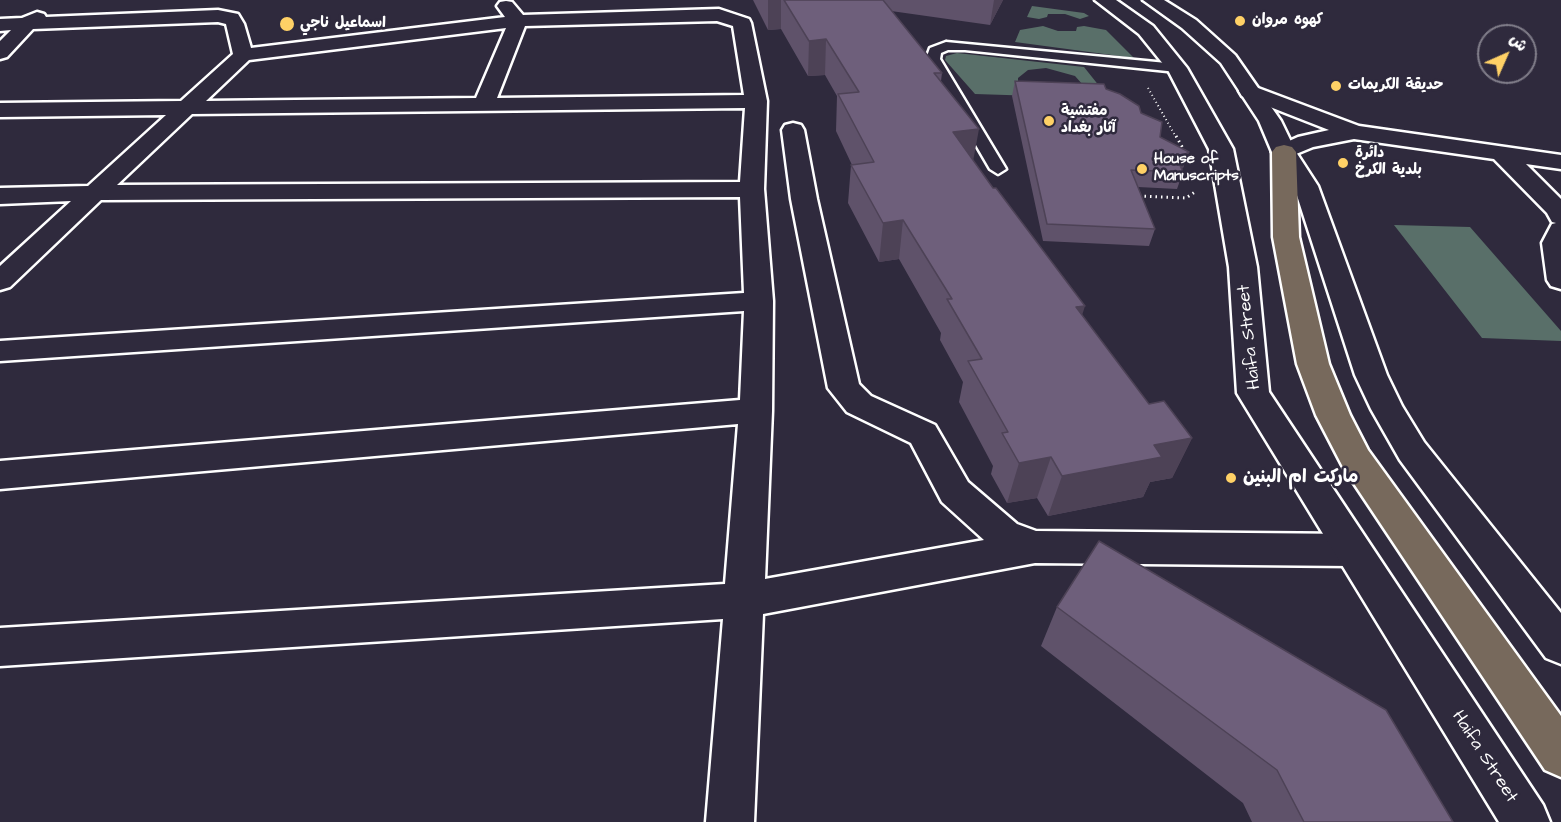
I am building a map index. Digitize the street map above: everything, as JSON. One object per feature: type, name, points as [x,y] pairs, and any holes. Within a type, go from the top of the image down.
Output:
[{"type":"main road","points":[[1284,152],[1286,237],[1313,364],[1333,415],[1351,449],[1561,754]]},
{"type":"street","points":[[501,0],[518,21]]},
{"type":"street","name":"Haifa Street","points":[[1104,0],[1146,30],[1177,68],[1221,150],[1243,267],[1253,393],[1526,822]]},
{"type":"street","points":[[1152,0],[1189,24],[1228,59],[1270,121],[1284,152],[1306,186],[1371,375],[1387,409],[1412,451],[1561,645]]},
{"type":"street","points":[[0,52],[28,23],[57,6]]},
{"type":"street","points":[[0,281],[243,55],[518,21],[719,15],[742,23],[756,101],[752,189],[759,301],[756,411],[730,822]]},
{"type":"street","points":[[0,25],[218,16],[231,18],[235,24],[243,55]]},
{"type":"street","points":[[484,104],[518,21]]},
{"type":"street","points":[[1250,91],[1354,132],[1561,162]]},
{"type":"street","points":[[0,110],[756,101]]},
{"type":"street","points":[[794,130],[804,199],[844,388],[859,405],[923,434],[955,492],[1004,534],[1035,547]]},
{"type":"street","points":[[1284,152],[1306,142],[1354,132]]},
{"type":"street","points":[[1500,153],[1559,211],[1561,218]]},
{"type":"street","points":[[0,196],[94,193],[752,189]]},
{"type":"street","points":[[1561,230],[1555,243],[1561,280]]},
{"type":"street","points":[[0,351],[759,301]]},
{"type":"street","points":[[0,475],[756,411]]},
{"type":"street","points":[[0,647],[743,600],[1035,547],[1352,550]]},
{"type":"lane","points":[[998,169],[933,59],[935,51],[946,46],[965,46],[1177,68]]},
{"type":"path","points":[[1134,64],[1186,154]]},
{"type":"path","points":[[1129,196],[1186,198],[1195,194],[1197,183]]},
{"type":"green space","points":[[1032,6],[1084,13],[1089,16],[1080,19],[1065,14],[1048,14],[1047,17],[1039,19],[1027,17]]},
{"type":"green space","points":[[1043,26],[1058,31],[1076,31],[1077,27],[1084,26],[1106,30],[1134,58],[1015,42],[1020,30]]},
{"type":"green space","points":[[957,53],[1084,67],[1108,97],[1083,85],[1075,76],[1046,68],[1028,70],[1018,78],[1018,82],[1037,96],[975,94],[945,60],[946,56]]},
{"type":"green space","points":[[1394,225],[1470,227],[1561,331],[1561,341],[1482,338]]},
{"type":"building","points":[[784,0],[883,0],[942,73],[934,73],[979,129],[953,132],[993,188],[996,188],[1085,306],[1076,307],[1149,404],[1164,401],[1192,438],[1154,445],[1162,457],[1062,476],[1051,457],[1019,463],[1002,433],[1008,432],[968,361],[982,359],[947,299],[952,299],[903,220],[883,223],[851,165],[874,162],[838,94],[859,92],[826,39],[809,41]]},
{"type":"building","points":[[1015,81],[1104,84],[1106,89],[1120,94],[1139,106],[1141,113],[1162,122],[1160,137],[1189,152],[1177,159],[1183,172],[1131,170],[1155,229],[1047,224]]},
{"type":"building","points":[[1099,541],[1386,710],[1453,822],[1304,822],[1277,770],[1057,607]]},
{"type":"place","name":"كهوه مروان","points":[[1240,21]]},
{"type":"place","name":"اسماعيل ناجي","points":[[287,24]]},
{"type":"place","name":"حديقة الكريمات","points":[[1336,86]]},
{"type":"place","name":"مفتشية آثار بغداد","points":[[1049,121]]},
{"type":"place","name":"دائرة بلدية الكرخ","points":[[1343,163]]},
{"type":"place","name":"House of Manuscripts","points":[[1142,169]]},
{"type":"place","name":"ماركت ام البنين","points":[[1231,478]]}]
